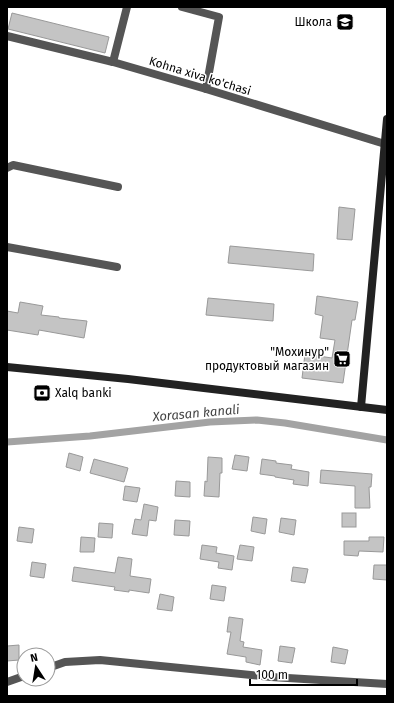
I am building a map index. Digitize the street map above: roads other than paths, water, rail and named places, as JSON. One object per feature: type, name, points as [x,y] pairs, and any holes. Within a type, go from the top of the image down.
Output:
[{"type":"main road","points":[[361,407],[387,119]]},
{"type":"main road","points":[[7,367],[128,379],[387,410]]},
{"type":"street","points":[[113,62],[127,7]]},
{"type":"street","points":[[182,7],[219,17],[206,89]]},
{"type":"street","name":"Kohna xiva ko'chasi","points":[[7,36],[113,62],[385,144]]},
{"type":"street","points":[[7,168],[13,165],[118,187]]},
{"type":"street","points":[[7,247],[117,267]]},
{"type":"street","points":[[56,665],[65,662],[100,660],[271,677],[387,684]]},
{"type":"waterway","name":"Xorasan kanali","points":[[7,442],[90,436],[210,422],[257,420],[285,423],[387,440]]},
{"type":"place","name":"Школа","points":[[345,22]]},
{"type":"place","name":"\"Мохинур\" продуктовый магазин","points":[[342,359]]},
{"type":"place","name":"Xalq banki","points":[[42,393]]}]
